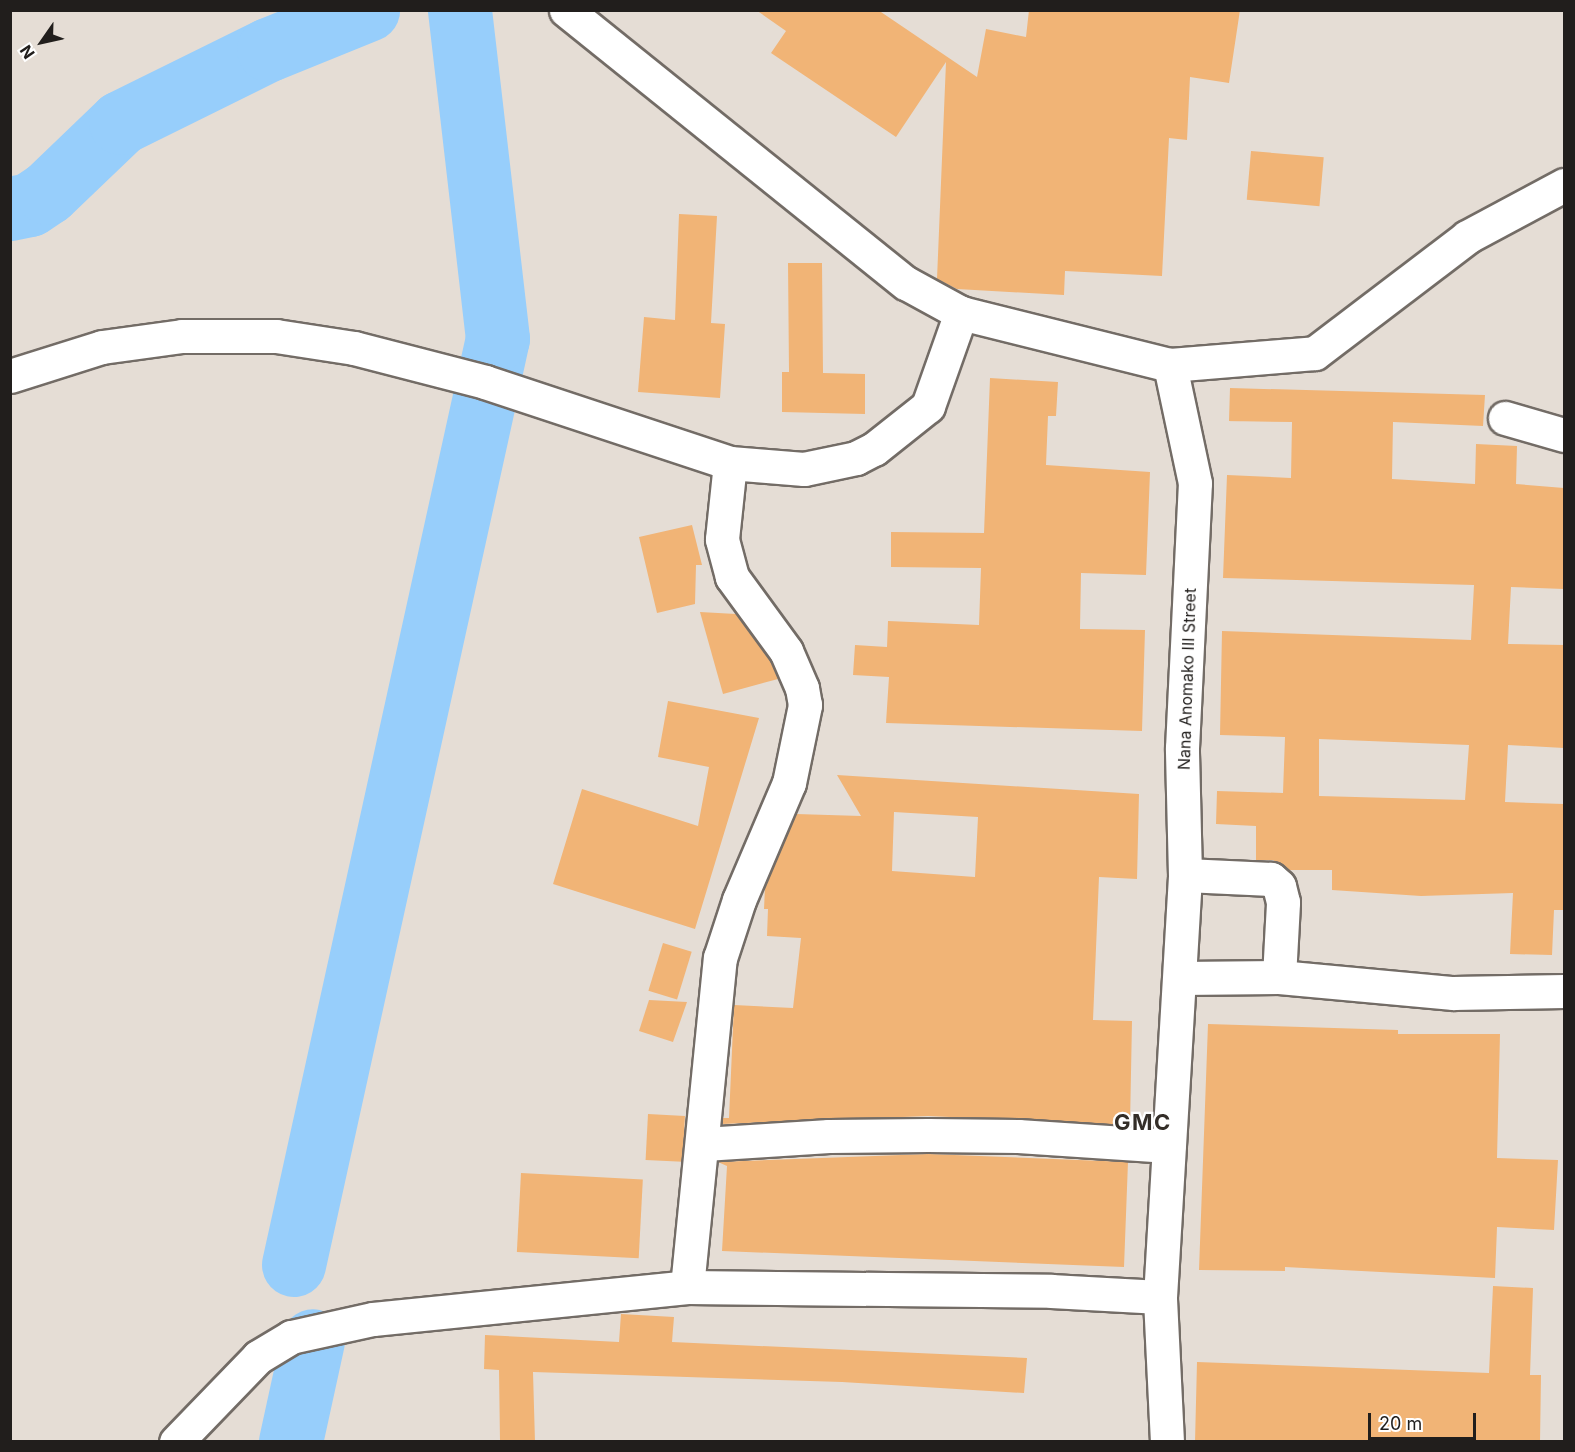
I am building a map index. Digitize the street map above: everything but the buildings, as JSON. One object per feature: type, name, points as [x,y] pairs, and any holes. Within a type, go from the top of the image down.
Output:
[{"type":"street","points":[[566,10],[867,254],[906,283],[961,313],[1170,365],[1315,353],[1467,237],[1564,185]]},
{"type":"street","points":[[10,376],[102,347],[182,336],[276,336],[354,348],[485,382],[730,463],[804,469],[856,459],[874,449],[928,406],[961,313]]},
{"type":"street","name":"Nana Anomako III Street","points":[[1167,1442],[1160,1297],[1185,875],[1182,748],[1195,483],[1170,365]]},
{"type":"street","points":[[1505,418],[1531,429],[1564,435]]},
{"type":"street","points":[[687,1287],[704,1144],[720,958],[739,900],[789,783],[805,705],[802,688],[786,651],[732,577],[722,538],[730,463]]},
{"type":"street","points":[[1185,875],[1271,879],[1279,886],[1283,902],[1279,977]]},
{"type":"street","points":[[1180,978],[1279,977],[1453,993],[1564,992]]},
{"type":"street","points":[[704,1144],[829,1136],[940,1135],[1169,1146]]},
{"type":"street","points":[[176,1442],[243,1370],[291,1337],[396,1316],[687,1287],[1040,1290],[1160,1297]]},
{"type":"waterway","points":[[10,209],[30,205],[48,193],[121,123],[269,50],[368,10]]},
{"type":"waterway","points":[[294,1265],[498,339],[460,10]]},
{"type":"waterway","points":[[291,1442],[313,1341]]},
{"type":"district","name":"GMC","points":[[1143,1123]]}]
